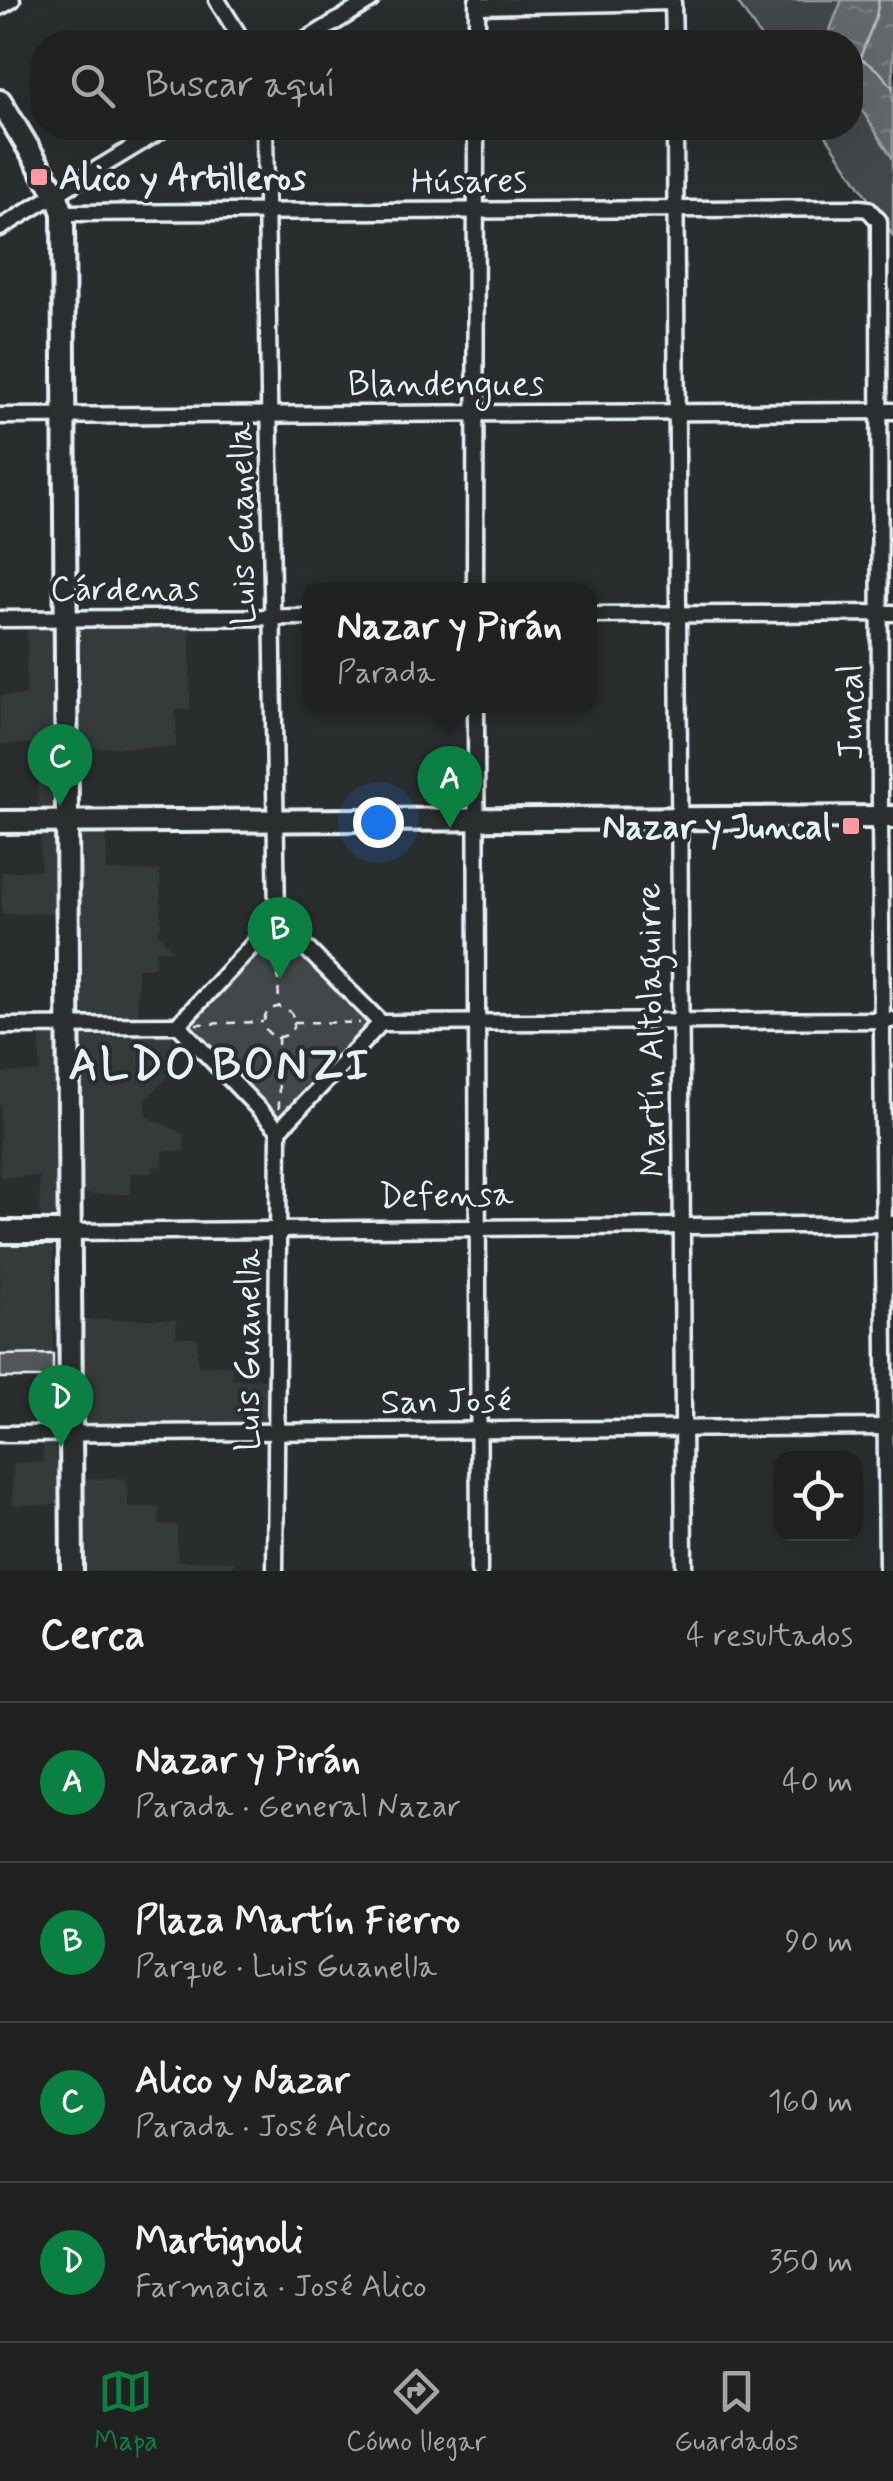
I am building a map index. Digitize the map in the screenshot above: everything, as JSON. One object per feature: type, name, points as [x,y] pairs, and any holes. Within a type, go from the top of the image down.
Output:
[{"type":"street","points":[[0,8],[12,0]]},
{"type":"street","points":[[217,0],[235,30]]},
{"type":"street","points":[[323,30],[372,0]]},
{"type":"street","points":[[477,30],[477,3],[673,2],[674,30]]},
{"type":"street","points":[[0,102],[59,204],[66,416],[72,1571]]},
{"type":"street","points":[[0,228],[59,204],[147,140]]},
{"type":"street","name":"Luis Guanella","points":[[265,140],[276,919]]},
{"type":"street","points":[[475,583],[476,140]]},
{"type":"street","name":"Martín Altolaguirre","points":[[675,140],[684,1571]]},
{"type":"street","name":"Húsares","points":[[59,204],[268,211],[860,208],[874,214]]},
{"type":"street","name":"Juncal","points":[[874,214],[880,222],[887,411],[887,1571]]},
{"type":"street","name":"Blandengues","points":[[0,416],[887,411]]},
{"type":"street","points":[[597,615],[887,613]]},
{"type":"street","name":"Cárdenas","points":[[0,619],[302,618]]},
{"type":"street","points":[[476,713],[479,1571]]},
{"type":"street","points":[[0,822],[886,818]]},
{"type":"street","points":[[0,1026],[178,1024],[276,919],[381,1023],[888,1020]]},
{"type":"street","points":[[178,1024],[278,1130],[381,1023]]},
{"type":"street","name":"Luis Guanella","points":[[275,1571],[278,1130]]},
{"type":"street","name":"Defensa","points":[[0,1232],[889,1224]]},
{"type":"street","name":"San José","points":[[0,1434],[890,1427]]},
{"type":"path","points":[[276,919],[279,1007]]},
{"type":"path","points":[[279,1007],[290,1012],[294,1022],[289,1033],[278,1037],[270,1033],[264,1022],[269,1011],[279,1007]]},
{"type":"path","points":[[178,1024],[264,1022]]},
{"type":"path","points":[[294,1022],[381,1023]]},
{"type":"path","points":[[278,1037],[278,1130]]},
{"type":"shaded area","points":[[736,0],[893,0],[893,236],[829,140],[863,140],[863,30],[756,30]]},
{"type":"shaded area","points":[[27,625],[59,626],[58,813],[38,815],[37,744],[0,744],[0,696],[26,695]]},
{"type":"shaded area","points":[[83,625],[190,625],[190,709],[176,710],[176,747],[73,748],[75,632]]},
{"type":"shaded area","points":[[40,828],[58,829],[64,913],[2,914],[1,872],[41,870]]},
{"type":"shaded area","points":[[106,829],[107,871],[160,871],[161,926],[157,932],[172,950],[155,950],[155,967],[137,968],[138,1020],[84,1019],[78,1015],[77,832]]},
{"type":"shaded area","points":[[280,931],[370,1027],[279,1120],[189,1027]]},
{"type":"shaded area","points":[[172,1030],[172,1072],[146,1099],[146,1116],[184,1134],[184,1151],[163,1151],[163,1166],[153,1166],[153,1173],[131,1173],[130,1194],[76,1194],[75,1039],[84,1031]]},
{"type":"shaded area","points":[[40,1034],[59,1034],[62,1219],[58,1222],[41,1222],[39,1176],[0,1177],[0,1073],[40,1072]]},
{"type":"shaded area","points":[[0,1246],[53,1246],[53,1354],[0,1355]]},
{"type":"shaded area","points":[[176,1319],[176,1337],[197,1337],[198,1366],[232,1365],[232,1380],[270,1380],[267,1423],[87,1427],[77,1420],[75,1320]]},
{"type":"shaded area","points":[[43,1440],[62,1441],[66,1504],[13,1505],[13,1463],[43,1462]]},
{"type":"shaded area","points":[[78,1479],[127,1479],[128,1507],[159,1507],[159,1525],[177,1525],[177,1561],[233,1561],[233,1571],[79,1571]]},
{"type":"water","points":[[842,0],[893,0],[893,159],[863,112],[863,30],[830,30]]},
{"type":"building","points":[[53,1354],[53,1378],[0,1378],[0,1355]]},
{"type":"place","name":"Alico y Artilleros","points":[[39,177]]},
{"type":"place","name":"Alico y Nazar","points":[[60,806]]},
{"type":"place","name":"Nazar y Juncal","points":[[851,826]]},
{"type":"place","name":"Nazar y Pirán","points":[[450,828]]},
{"type":"place","name":"Plaza Martín Fierro","points":[[280,979]]},
{"type":"place","name":"Martignoli","points":[[61,1447]]},
{"type":"district","name":"ALDO BONZI","points":[[220,1063]]}]
